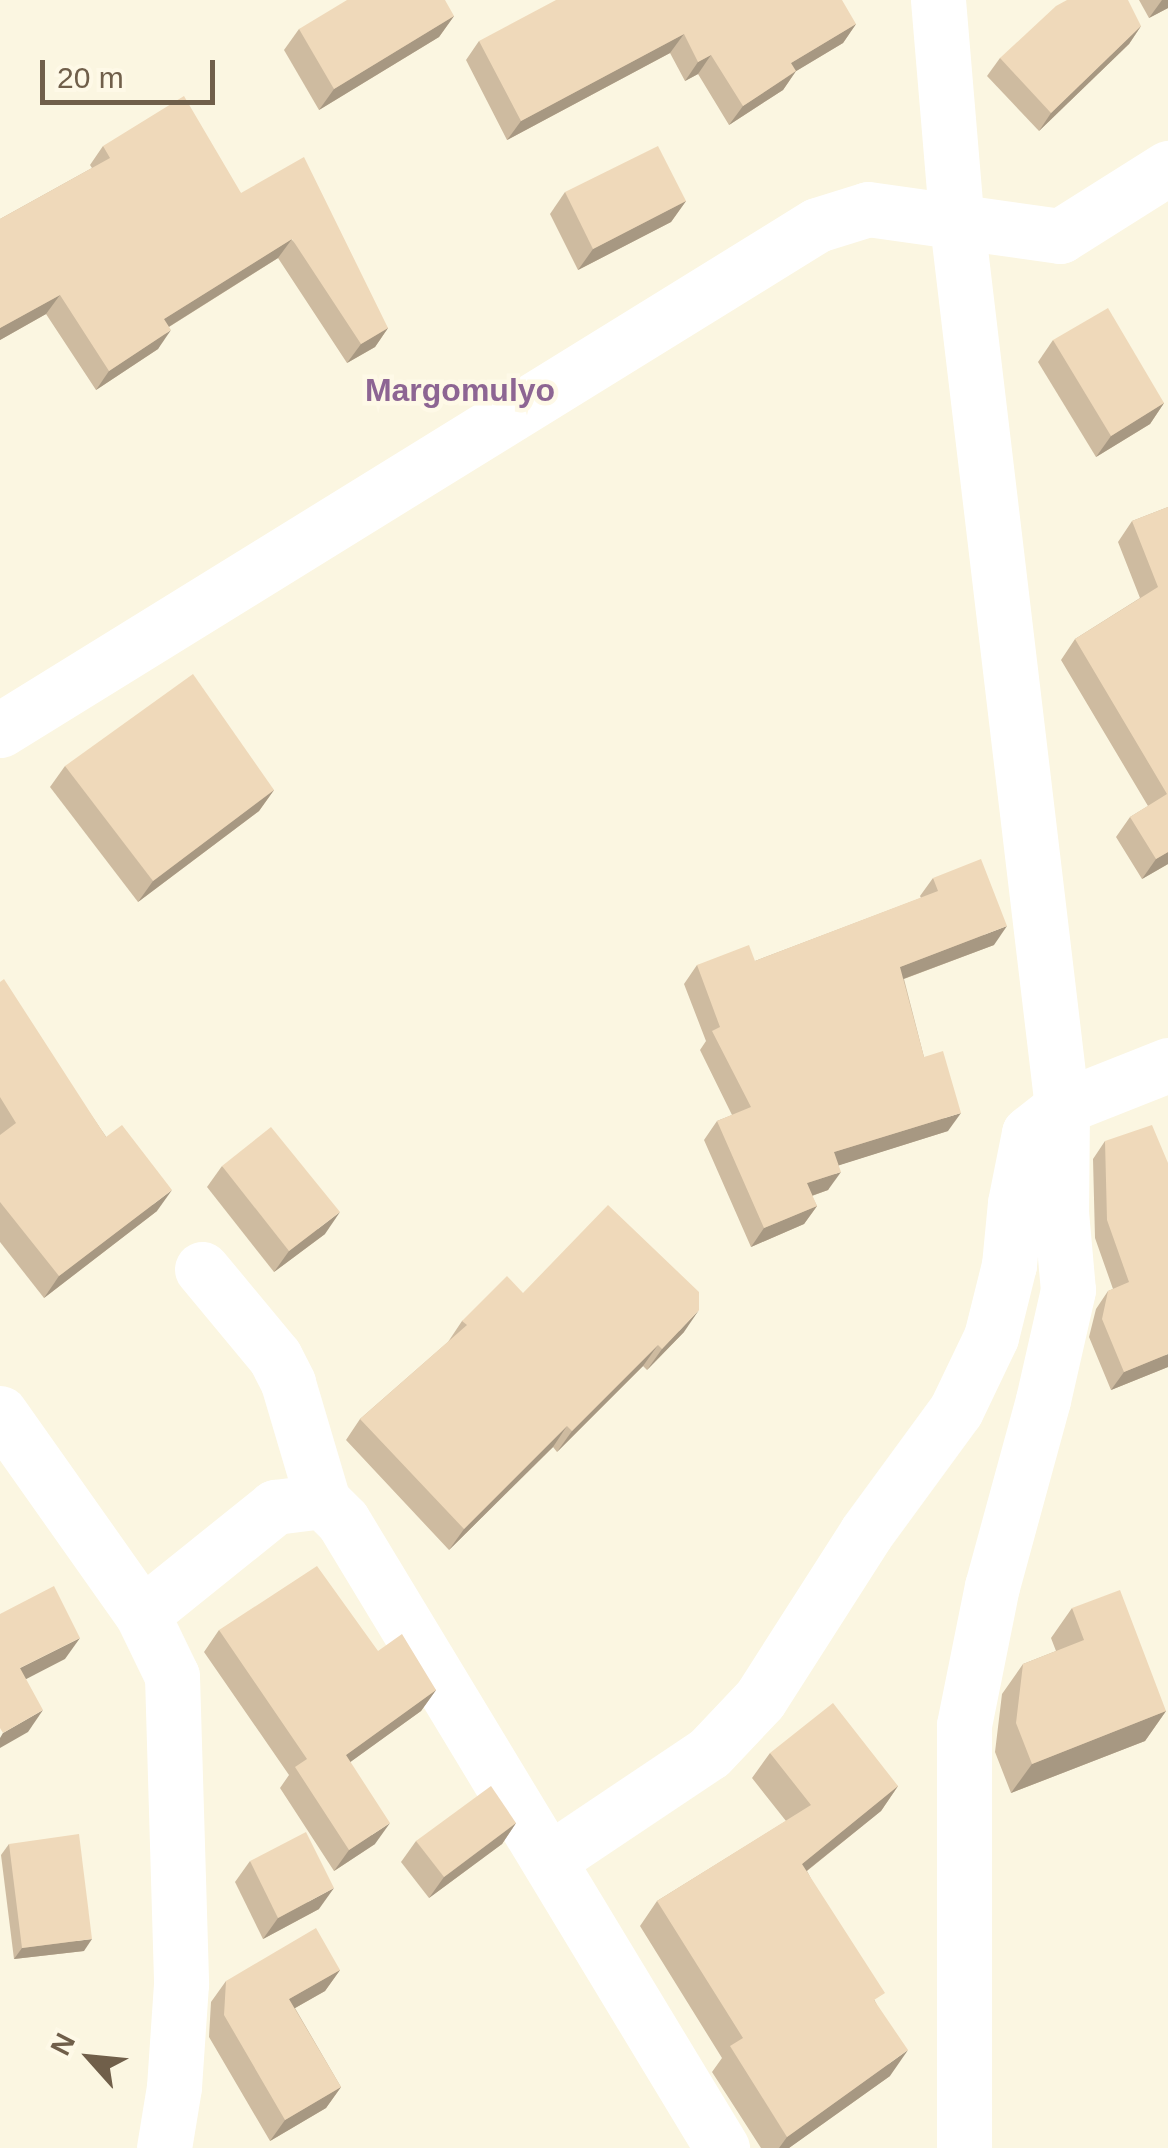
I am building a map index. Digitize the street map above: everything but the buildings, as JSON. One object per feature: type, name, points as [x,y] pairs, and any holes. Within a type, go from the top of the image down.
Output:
[{"type":"street","points":[[938,0],[956,224],[1062,1107],[1061,1212],[1068,1290],[1044,1400],[992,1586],[964,1725],[964,2148]]},
{"type":"street","points":[[0,730],[817,225],[868,209],[1060,236],[1168,168]]},
{"type":"street","points":[[549,1860],[709,1753],[760,1699],[866,1533],[956,1410],[991,1337],[1009,1265],[1029,1133],[1062,1107],[1168,1065]]},
{"type":"street","points":[[202,1269],[275,1357],[288,1383],[323,1501],[343,1521],[722,2148]]},
{"type":"street","points":[[1,1417],[142,1614],[172,1676],[181,1984],[174,2087],[164,2148]]},
{"type":"street","points":[[142,1614],[275,1507],[323,1501]]},
{"type":"district","name":"Margomulyo","points":[[460,390]]}]
